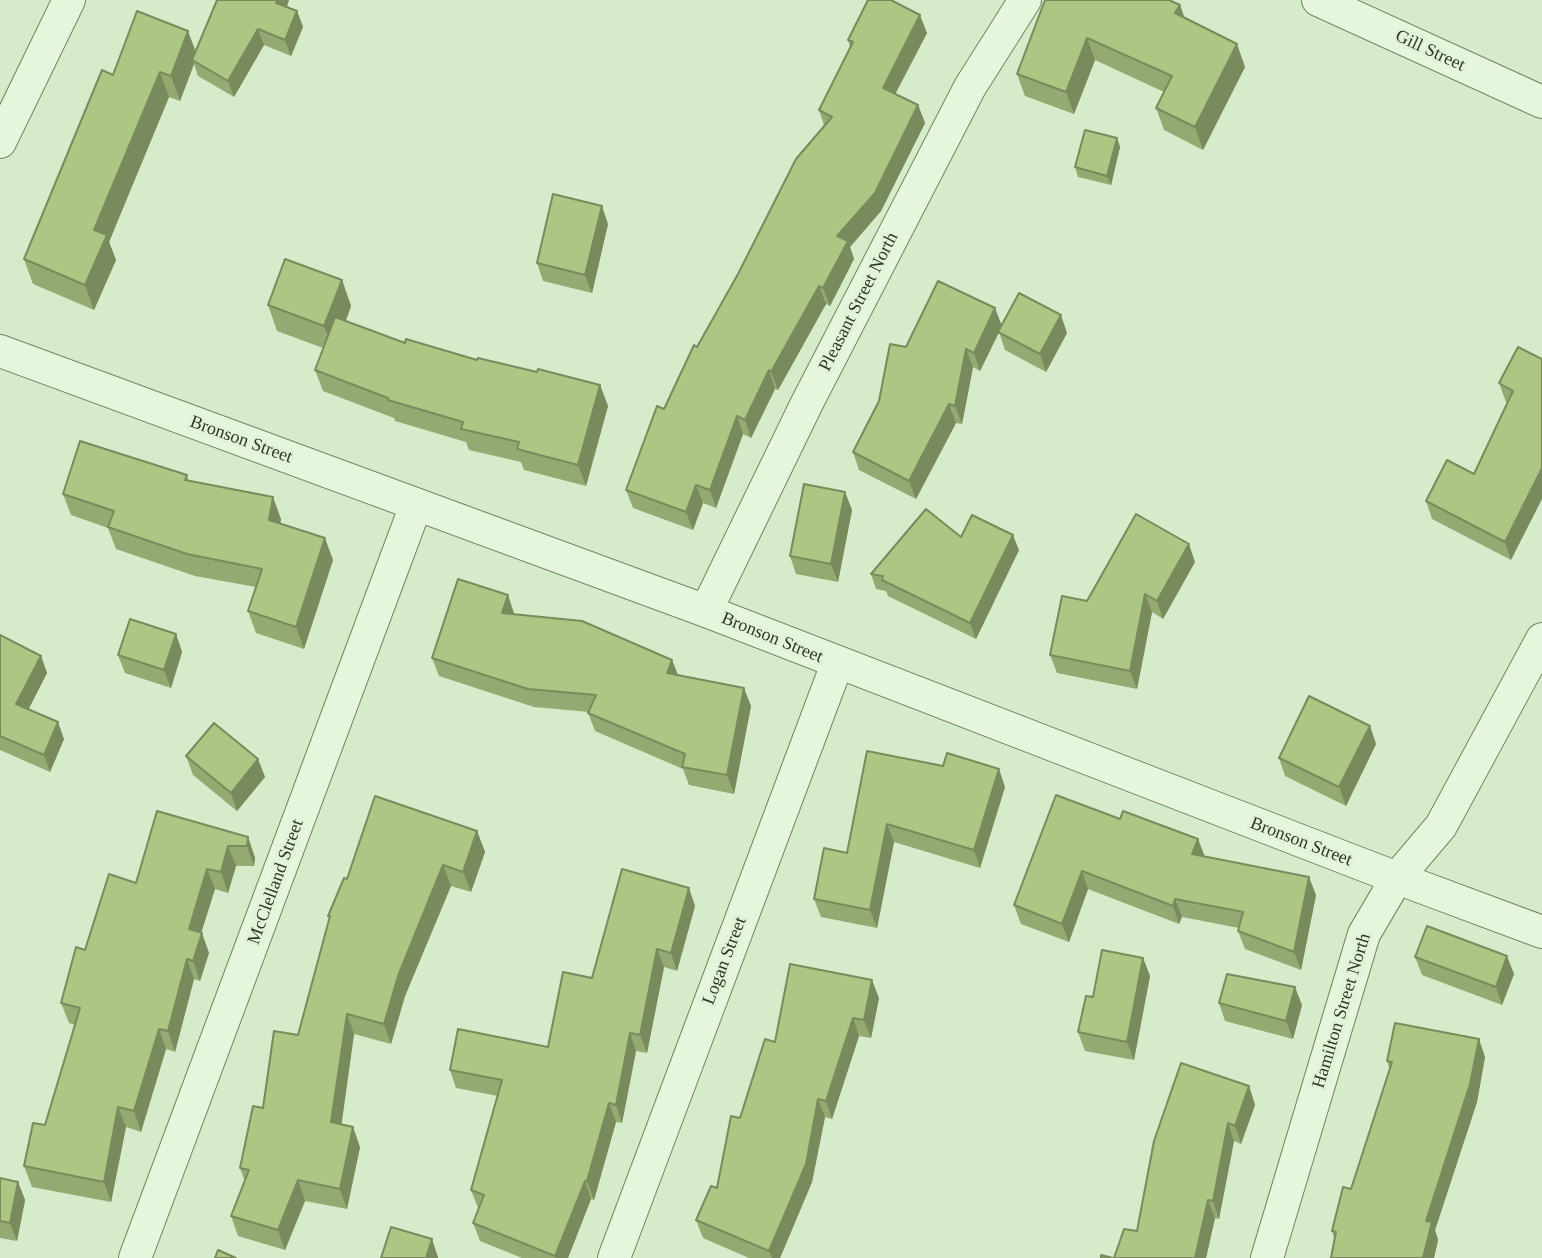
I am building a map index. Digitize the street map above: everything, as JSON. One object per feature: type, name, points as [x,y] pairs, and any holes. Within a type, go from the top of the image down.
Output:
[{"type":"street","points":[[0,142],[69,0]]},
{"type":"street","name":"Pleasant Street North","points":[[706,611],[807,403],[971,87],[1025,0]]},
{"type":"street","name":"Gill Street","points":[[1318,0],[1542,102]]},
{"type":"street","name":"Bronson Street","points":[[0,351],[706,611],[837,664],[1542,932]]},
{"type":"street","name":"McClelland Street","points":[[135,1258],[416,505]]},
{"type":"street","name":"Hamilton Street North","points":[[1267,1258],[1364,934],[1397,878],[1441,826],[1542,639]]},
{"type":"street","name":"Logan Street","points":[[614,1258],[837,664]]},
{"type":"building","points":[[217,0],[277,0],[276,3],[297,11],[285,40],[258,29],[228,81],[192,60]]},
{"type":"building","points":[[868,0],[891,0],[920,15],[883,88],[918,105],[875,193],[837,236],[848,241],[823,288],[819,286],[771,372],[769,370],[745,420],[737,416],[710,490],[696,485],[686,512],[626,490],[657,406],[664,409],[694,345],[697,347],[738,274],[796,159],[832,117],[819,110],[853,42],[848,40]]},
{"type":"building","points":[[1045,0],[1169,0],[1180,5],[1175,13],[1237,44],[1195,127],[1156,108],[1172,76],[1087,38],[1066,92],[1017,74]]},
{"type":"building","points":[[137,11],[188,31],[171,76],[160,72],[94,230],[107,235],[85,285],[24,259],[102,70],[113,75]]},
{"type":"building","points":[[1085,130],[1117,138],[1107,176],[1075,167]]},
{"type":"building","points":[[553,194],[602,206],[585,275],[537,263]]},
{"type":"building","points":[[285,259],[342,280],[324,326],[268,305]]},
{"type":"building","points":[[938,281],[995,308],[974,353],[966,349],[955,406],[949,404],[909,481],[853,452],[879,401],[890,344],[906,347]]},
{"type":"building","points":[[1019,293],[1061,315],[1040,354],[998,332]]},
{"type":"building","points":[[335,317],[405,343],[406,339],[477,360],[478,358],[537,372],[538,369],[600,385],[578,465],[517,449],[519,442],[461,429],[463,422],[388,400],[315,370]]},
{"type":"building","points":[[1518,347],[1542,359],[1542,468],[1505,542],[1426,501],[1447,460],[1474,474],[1513,391],[1499,383]]},
{"type":"building","points":[[80,441],[187,475],[185,480],[273,497],[269,520],[325,538],[296,627],[248,611],[262,569],[187,554],[108,527],[114,511],[63,494]]},
{"type":"building","points":[[804,484],[845,492],[831,564],[790,556]]},
{"type":"building","points":[[926,509],[961,537],[972,515],[1013,535],[970,623],[882,580],[883,576],[871,574]]},
{"type":"building","points":[[1136,514],[1189,544],[1157,601],[1145,594],[1130,671],[1050,655],[1062,596],[1087,601]]},
{"type":"building","points":[[458,579],[508,595],[502,613],[582,621],[672,660],[667,673],[744,688],[727,775],[682,767],[685,754],[588,713],[596,695],[528,689],[432,658]]},
{"type":"building","points":[[130,619],[176,634],[164,670],[118,655]]},
{"type":"building","points":[[0,635],[41,656],[16,704],[58,722],[44,755],[0,736]]},
{"type":"building","points":[[1309,696],[1370,726],[1339,787],[1279,758]]},
{"type":"building","points":[[214,723],[258,759],[231,793],[186,756]]},
{"type":"building","points":[[867,751],[943,766],[947,753],[999,769],[974,850],[887,824],[870,910],[814,899],[824,848],[847,853]]},
{"type":"building","points":[[1056,795],[1120,819],[1123,811],[1198,839],[1192,854],[1309,877],[1294,952],[1238,931],[1243,912],[1175,899],[1173,906],[1082,871],[1062,924],[1014,905]]},
{"type":"building","points":[[375,796],[477,831],[463,872],[443,865],[398,976],[384,1024],[347,1014],[331,1122],[353,1127],[340,1189],[298,1180],[278,1230],[231,1216],[249,1170],[240,1168],[253,1106],[263,1108],[274,1031],[298,1035],[328,916],[344,878],[347,879]]},
{"type":"building","points":[[157,811],[248,837],[247,846],[228,846],[221,872],[207,869],[189,929],[202,933],[193,961],[187,959],[168,1031],[159,1029],[134,1111],[118,1107],[104,1182],[24,1166],[33,1123],[45,1125],[80,1008],[61,1003],[76,947],[85,950],[109,874],[136,883]]},
{"type":"building","points":[[622,869],[689,888],[671,953],[657,949],[640,1035],[630,1033],[616,1105],[609,1103],[587,1181],[555,1256],[473,1223],[484,1195],[471,1190],[502,1080],[450,1070],[458,1029],[548,1047],[563,972],[592,978]]},
{"type":"building","points":[[1427,926],[1507,956],[1496,987],[1415,957]]},
{"type":"building","points":[[1102,950],[1143,958],[1127,1042],[1078,1032],[1086,996],[1093,997]]},
{"type":"building","points":[[790,964],[872,980],[864,1020],[853,1018],[826,1101],[818,1099],[806,1164],[769,1251],[696,1220],[711,1186],[717,1188],[731,1116],[740,1118],[765,1039],[775,1042]]},
{"type":"building","points":[[1227,974],[1295,987],[1286,1021],[1219,1003]]},
{"type":"building","points":[[1395,1023],[1479,1039],[1470,1084],[1426,1221],[1432,1222],[1423,1258],[1331,1258],[1336,1232],[1332,1231],[1343,1187],[1351,1189],[1392,1062],[1387,1061]]},
{"type":"building","points":[[1181,1063],[1249,1086],[1235,1126],[1228,1123],[1213,1201],[1208,1200],[1195,1258],[1114,1258],[1124,1229],[1137,1231],[1154,1141]]},
{"type":"building","points":[[0,1178],[18,1182],[10,1223],[0,1221]]},
{"type":"building","points":[[391,1227],[432,1239],[426,1258],[381,1258]]},
{"type":"building","points":[[218,1250],[236,1258],[215,1258]]}]
